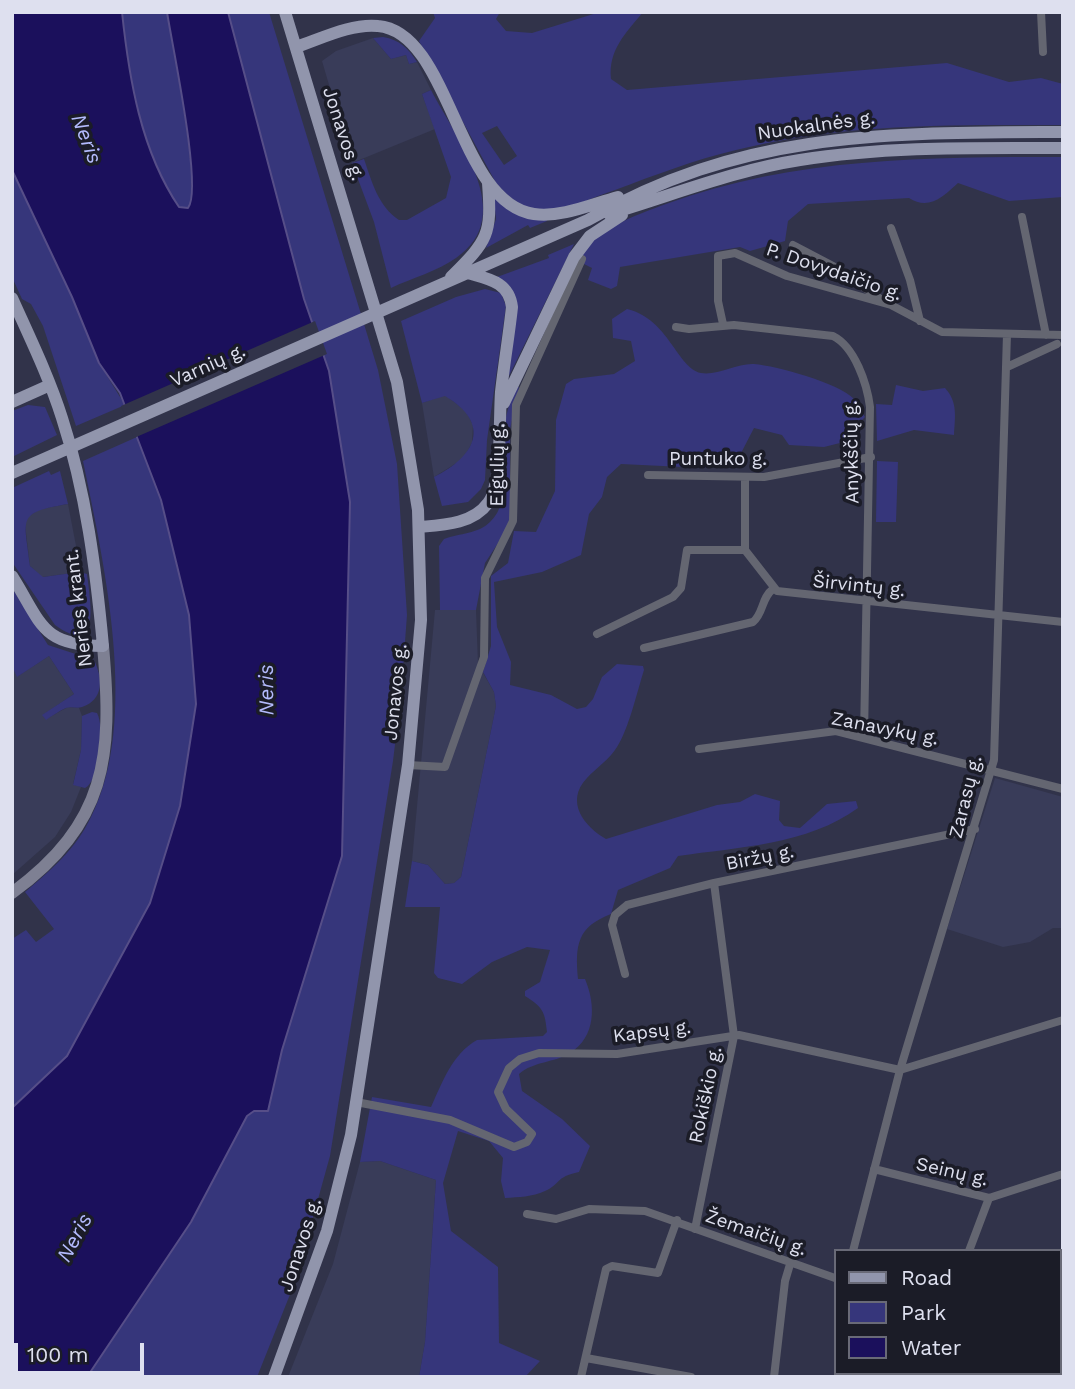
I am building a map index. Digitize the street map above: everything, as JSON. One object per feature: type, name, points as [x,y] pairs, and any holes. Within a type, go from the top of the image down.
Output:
[{"type":"main road","name":"Jonavos g.","points":[[274,1377],[327,1231],[344,1169],[408,765],[421,633],[419,527],[397,382],[285,12]]},
{"type":"main road","points":[[296,47],[371,25],[387,27],[406,36],[418,50],[488,183],[513,205],[536,215],[552,215],[638,198]]},
{"type":"main road","name":"Nuokalnės g.","points":[[420,294],[638,198],[682,174],[739,157],[834,139],[908,133],[1063,132]]},
{"type":"main road","name":"Nuokalnės g.","points":[[638,198],[798,160],[847,153],[904,149],[1063,148]]},
{"type":"main road","points":[[444,283],[477,251],[486,235],[491,217],[488,183]]},
{"type":"main road","points":[[501,410],[562,290],[574,257],[590,236],[638,198]]},
{"type":"main road","points":[[419,527],[462,520],[489,503],[496,488],[511,299],[501,284],[468,273]]},
{"type":"main road","name":"Varnių g.","points":[[12,473],[420,294]]},
{"type":"main road","name":"Neries krant.","points":[[12,299],[50,385],[78,477],[95,566],[108,729],[106,752],[95,794],[62,850],[12,893]]},
{"type":"main road","points":[[12,402],[50,385]]},
{"type":"main road","points":[[12,576],[42,624],[58,640],[79,646],[103,646]]},
{"type":"street","points":[[1041,12],[1043,52]]},
{"type":"street","points":[[1022,217],[1046,335]]},
{"type":"street","points":[[891,228],[910,280],[920,321]]},
{"type":"street","points":[[793,246],[833,265],[891,305]]},
{"type":"street","name":"P. Dovydaičio g.","points":[[723,324],[718,301],[718,256],[735,253],[787,276],[891,305],[942,332],[1046,335],[1060,340]]},
{"type":"street","name":"Eigulių g.","points":[[408,765],[445,767],[480,668],[486,644],[485,578],[513,522],[516,405],[562,290],[582,259]]},
{"type":"street","name":"Anykščių g.","points":[[676,327],[689,329],[723,324],[834,336],[845,344],[868,393],[871,457],[864,736]]},
{"type":"street","name":"Zarasų g.","points":[[854,1249],[900,1070],[991,769],[1007,334]]},
{"type":"street","points":[[1007,367],[1060,340]]},
{"type":"street","name":"Puntuko g.","points":[[648,475],[745,478],[778,475],[871,457]]},
{"type":"street","points":[[644,648],[753,622],[758,617],[765,596],[773,589],[745,550],[745,478]]},
{"type":"street","points":[[597,634],[673,597],[681,588],[687,550],[745,550]]},
{"type":"street","name":"Širvintų g.","points":[[773,589],[783,593],[867,603],[1063,622]]},
{"type":"street","name":"Zanavykų g.","points":[[699,750],[826,731],[864,736],[1063,789]]},
{"type":"street","name":"Biržų g.","points":[[625,974],[612,925],[615,915],[627,905],[714,883],[975,829]]},
{"type":"street","name":"Rokiškio g.","points":[[695,1229],[734,1036],[714,883]]},
{"type":"street","name":"Kapsų g.","points":[[356,1102],[450,1120],[514,1147],[527,1142],[532,1134],[506,1109],[498,1092],[509,1068],[520,1059],[550,1052],[617,1054],[746,1036],[900,1070],[1063,1020]]},
{"type":"street","name":"Seinų g.","points":[[874,1169],[989,1198],[1063,1174]]},
{"type":"street","points":[[970,1249],[989,1198]]},
{"type":"street","points":[[527,1214],[564,1219],[589,1209],[645,1211],[677,1220]]},
{"type":"street","name":"Žemaičių g.","points":[[582,1377],[606,1269],[612,1266],[658,1273],[677,1220],[695,1229],[834,1278]]},
{"type":"street","points":[[774,1377],[785,1281],[791,1261]]},
{"type":"street","points":[[586,1358],[691,1377]]},
{"type":"shaded area","points":[[373,38],[391,59],[406,55],[409,64],[417,62],[431,90],[422,94],[435,129],[352,163],[322,61],[336,51]]},
{"type":"shaded area","points":[[445,395],[466,411],[473,425],[472,443],[463,459],[434,477],[422,403]]},
{"type":"shaded area","points":[[68,504],[81,572],[42,577],[30,566],[25,524],[27,517],[40,509]]},
{"type":"shaded area","points":[[435,610],[476,610],[478,664],[494,692],[496,706],[461,877],[454,883],[445,884],[428,865],[412,861]]},
{"type":"shaded area","points":[[49,656],[74,694],[43,715],[46,719],[68,707],[79,708],[82,716],[81,750],[73,784],[81,787],[71,812],[55,837],[12,875],[12,666],[18,676]]},
{"type":"shaded area","points":[[995,778],[1063,797],[1063,928],[1053,928],[1030,942],[1003,947],[947,929]]},
{"type":"shaded area","points":[[380,1161],[436,1180],[425,1342],[419,1377],[288,1377],[333,1264],[360,1162]]},
{"type":"green space","points":[[122,12],[167,12],[189,147],[191,196],[188,208],[179,207],[155,162],[146,138],[133,88]]},
{"type":"green space","points":[[228,12],[269,12],[378,370],[397,464],[407,615],[401,695],[393,761],[330,1156],[295,1282],[257,1377],[87,1377],[191,1222],[247,1116],[254,1111],[268,1111],[282,1050],[342,856],[350,502],[329,371],[304,299]]},
{"type":"green space","points":[[433,12],[500,12],[496,19],[506,31],[532,33],[600,12],[643,12],[620,42],[612,59],[611,79],[627,90],[947,63],[1009,82],[1041,78],[1063,84],[1063,125],[898,127],[777,141],[705,158],[566,208],[550,212],[534,211],[520,204],[496,183],[419,41],[435,18]],"holes":[[[497,126],[517,156],[504,165],[482,133]]]},
{"type":"green space","points":[[383,37],[403,45],[417,62],[409,64],[406,55],[391,59],[373,38]]},
{"type":"green space","points":[[431,90],[467,153],[482,199],[482,220],[474,240],[456,258],[433,271],[391,288],[374,222],[352,163],[364,159],[381,201],[399,220],[407,220],[446,198],[451,177],[422,94]]},
{"type":"green space","points":[[1063,157],[1063,197],[1009,201],[958,183],[942,197],[923,203],[909,198],[808,204],[788,221],[785,241],[750,251],[740,247],[620,267],[617,286],[611,289],[588,280],[592,268],[582,263],[583,250],[601,234],[643,212],[715,188],[763,177],[812,168],[912,159]]},
{"type":"green space","points":[[12,170],[72,297],[99,363],[125,405],[76,426],[43,326],[31,304],[22,299],[12,277]]},
{"type":"green space","points":[[493,192],[547,221],[530,228],[528,225],[486,248],[496,219]]},
{"type":"green space","points":[[574,244],[507,380],[506,282],[497,277],[549,258],[548,255]]},
{"type":"green space","points":[[485,289],[501,293],[506,306],[487,440],[485,480],[481,489],[468,502],[442,506],[434,477],[448,469],[468,450],[473,439],[473,428],[460,407],[445,396],[422,403],[401,321],[456,297]]},
{"type":"green space","points":[[627,309],[641,314],[653,323],[685,362],[701,373],[754,364],[792,372],[822,381],[846,393],[856,401],[865,417],[852,430],[856,439],[824,447],[789,445],[782,435],[754,428],[739,457],[704,468],[621,464],[607,477],[602,497],[589,514],[581,555],[542,572],[494,582],[497,627],[511,662],[510,685],[551,695],[577,709],[586,707],[593,699],[602,677],[617,664],[643,666],[636,699],[617,747],[587,778],[577,796],[577,805],[585,821],[606,839],[717,805],[740,802],[755,794],[780,801],[779,820],[784,826],[800,828],[827,804],[856,801],[858,808],[817,830],[795,837],[748,847],[678,856],[670,868],[618,890],[611,914],[585,931],[578,947],[577,967],[578,979],[585,979],[591,999],[591,1020],[585,1038],[570,1053],[519,1074],[522,1091],[562,1119],[590,1146],[579,1172],[562,1178],[540,1193],[505,1198],[501,1181],[503,1158],[489,1141],[458,1131],[443,1183],[451,1231],[498,1267],[499,1343],[540,1361],[525,1377],[419,1377],[425,1342],[436,1180],[380,1161],[360,1162],[372,1097],[431,1107],[454,1061],[477,1040],[543,1036],[547,1032],[544,1015],[536,1003],[525,996],[525,991],[540,982],[550,950],[527,947],[492,962],[462,984],[438,978],[434,973],[440,907],[405,907],[412,861],[428,865],[445,884],[454,883],[461,877],[496,706],[494,692],[483,672],[491,646],[491,576],[508,563],[514,531],[536,532],[555,491],[556,420],[566,384],[574,379],[614,374],[635,361],[631,341],[613,338],[612,319]]},
{"type":"green space","points":[[896,385],[923,391],[945,388],[954,404],[954,435],[914,430],[877,441],[876,404],[892,405]]},
{"type":"green space","points":[[519,387],[510,429],[510,519],[506,531],[485,563],[476,610],[440,610],[439,546],[444,539],[485,526],[497,513],[502,502],[505,479],[505,420],[515,388]]},
{"type":"green space","points":[[28,405],[45,407],[57,435],[12,457],[12,411]]},
{"type":"green space","points":[[137,437],[161,500],[189,615],[196,704],[180,806],[150,903],[67,1056],[12,1108],[12,939],[26,930],[36,942],[54,929],[25,892],[62,858],[85,829],[106,778],[113,735],[116,689],[108,593],[83,461]]},
{"type":"green space","points":[[877,461],[898,462],[896,522],[876,522]]},
{"type":"green space","points":[[49,471],[51,475],[60,471],[68,504],[39,511],[27,520],[26,537],[30,566],[43,577],[79,572],[87,574],[90,622],[87,631],[80,635],[70,634],[55,625],[12,562],[12,488]]},
{"type":"green space","points":[[12,588],[48,645],[94,660],[100,688],[89,704],[80,708],[66,708],[46,720],[42,715],[74,694],[49,656],[17,677],[12,666]]},
{"type":"green space","points":[[97,713],[101,730],[100,753],[94,775],[85,788],[73,785],[81,750],[82,716]]},
{"type":"water","name":"Neris","points":[[12,12],[122,12],[133,88],[146,138],[166,185],[179,207],[188,208],[192,195],[189,146],[167,12],[228,12],[304,299],[329,371],[350,502],[342,856],[282,1050],[268,1111],[254,1111],[247,1116],[191,1222],[87,1377],[12,1377],[12,1108],[67,1056],[150,903],[180,806],[196,704],[189,615],[161,500],[120,393],[99,363],[72,297],[12,170]]},
{"type":"pier","points":[[315,321],[327,354],[134,438],[121,406]]}]
